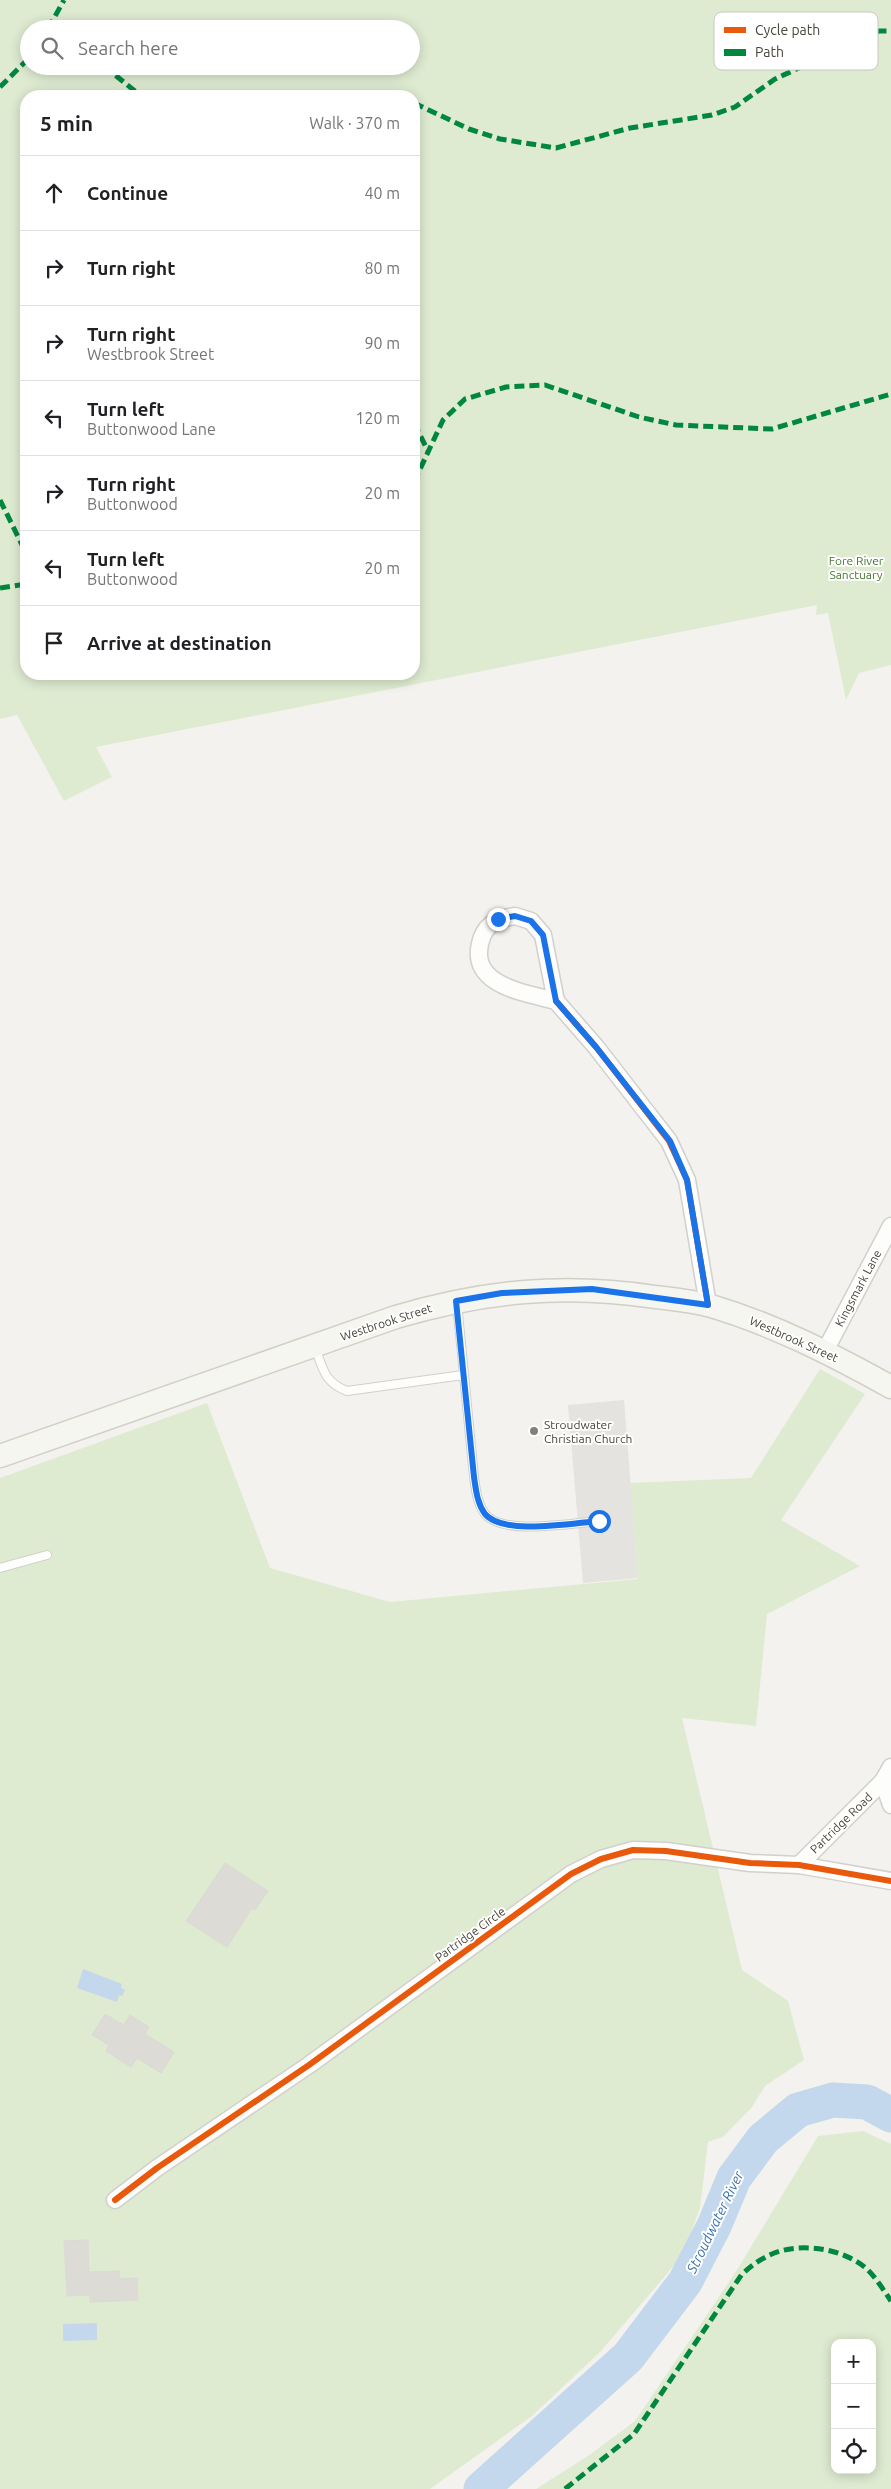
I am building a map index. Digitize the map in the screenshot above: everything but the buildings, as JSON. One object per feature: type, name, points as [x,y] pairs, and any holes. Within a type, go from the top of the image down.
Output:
[{"type":"main road","name":"Westbrook Street","points":[[0,1456],[396,1317],[456,1301],[502,1293],[592,1289],[708,1305],[771,1327],[825,1351],[891,1387]]},
{"type":"street","points":[[556,1001],[498,984],[484,972],[477,951],[485,929],[498,919],[515,916],[531,921],[543,935],[556,1001],[596,1047],[670,1141],[687,1180],[708,1305]]},
{"type":"street","name":"Kingsmark Lane","points":[[825,1351],[891,1226]]},
{"type":"street","name":"Partridge Road","points":[[887,1774],[891,1805]]},
{"type":"street","name":"Partridge Road","points":[[799,1865],[887,1774]]},
{"type":"street","name":"Partridge Circle","points":[[115,2200],[157,2168],[317,2060],[571,1874],[601,1859],[633,1850],[666,1851],[750,1862],[799,1865],[891,1881]]},
{"type":"lane","points":[[456,1301],[474,1477],[478,1500],[486,1515],[512,1527],[599,1521]]},
{"type":"lane","points":[[314,1345],[325,1376],[334,1386],[347,1391],[463,1375]]},
{"type":"lane","points":[[0,1568],[47,1555]]},
{"type":"green space","name":"Fore River Sanctuary","points":[[0,0],[891,0],[891,665],[859,673],[846,700],[828,613],[816,615],[817,605],[96,747],[112,777],[64,801],[17,715],[0,719]]},
{"type":"green space","points":[[820,1369],[865,1394],[781,1520],[860,1566],[767,1614],[756,1726],[682,1718],[742,1970],[788,2001],[804,2060],[765,2086],[752,2107],[723,2137],[708,2142],[700,2208],[683,2255],[601,2351],[532,2416],[430,2489],[0,2489],[0,1478],[207,1403],[270,1568],[390,1602],[638,1579],[630,1483],[751,1478]]},
{"type":"green space","points":[[863,2131],[891,2144],[891,2489],[536,2489],[588,2456],[635,2421],[737,2270],[818,2136]]},
{"type":"shaded area","points":[[624,1400],[638,1578],[583,1583],[568,1405]]},
{"type":"water","points":[[83,1969],[122,1984],[121,1988],[125,1990],[122,1996],[119,1995],[117,2002],[77,1988]]},
{"type":"water","points":[[97,2323],[97,2340],[63,2341],[63,2324]]},
{"type":"waterway","name":"Stroudwater River","points":[[481,2489],[628,2357],[685,2282],[714,2226],[734,2178],[763,2139],[798,2110],[833,2100],[867,2102],[891,2115]]},
{"type":"marked path","points":[[53,20],[64,0]]},
{"type":"marked path","points":[[878,31],[891,31]]},
{"type":"marked path","points":[[0,87],[20,67]]},
{"type":"marked path","points":[[420,106],[469,129],[500,139],[556,148],[630,128],[712,115],[735,107],[775,79],[794,70]]},
{"type":"marked path","points":[[115,75],[134,90]]},
{"type":"marked path","points":[[420,469],[443,420],[465,399],[506,387],[545,385],[639,417],[676,425],[772,429],[891,394]]},
{"type":"marked path","points":[[420,435],[428,451]]},
{"type":"marked path","points":[[0,500],[20,541]]},
{"type":"marked path","points":[[0,588],[20,585]]},
{"type":"marked path","points":[[565,2489],[634,2434],[742,2274],[761,2260],[776,2252],[789,2249],[803,2248],[832,2251],[858,2262],[868,2270],[891,2301]]},
{"type":"cycle path","points":[[556,1001],[596,1047],[669,1141],[687,1180],[708,1305]]},
{"type":"cycle path","points":[[115,2200],[157,2168],[309,2065],[571,1874],[601,1859],[633,1850],[666,1851],[750,1863],[799,1865],[891,1881]]},
{"type":"place","name":"Stroudwater Christian Church","points":[[534,1431]]},
{"type":"route","points":[[498,919],[515,916],[531,921],[543,935],[556,1001],[596,1047],[670,1141],[687,1180],[696,1224],[708,1305],[592,1289],[502,1293],[456,1301],[474,1477],[478,1500],[486,1515],[512,1527],[599,1521]]}]
